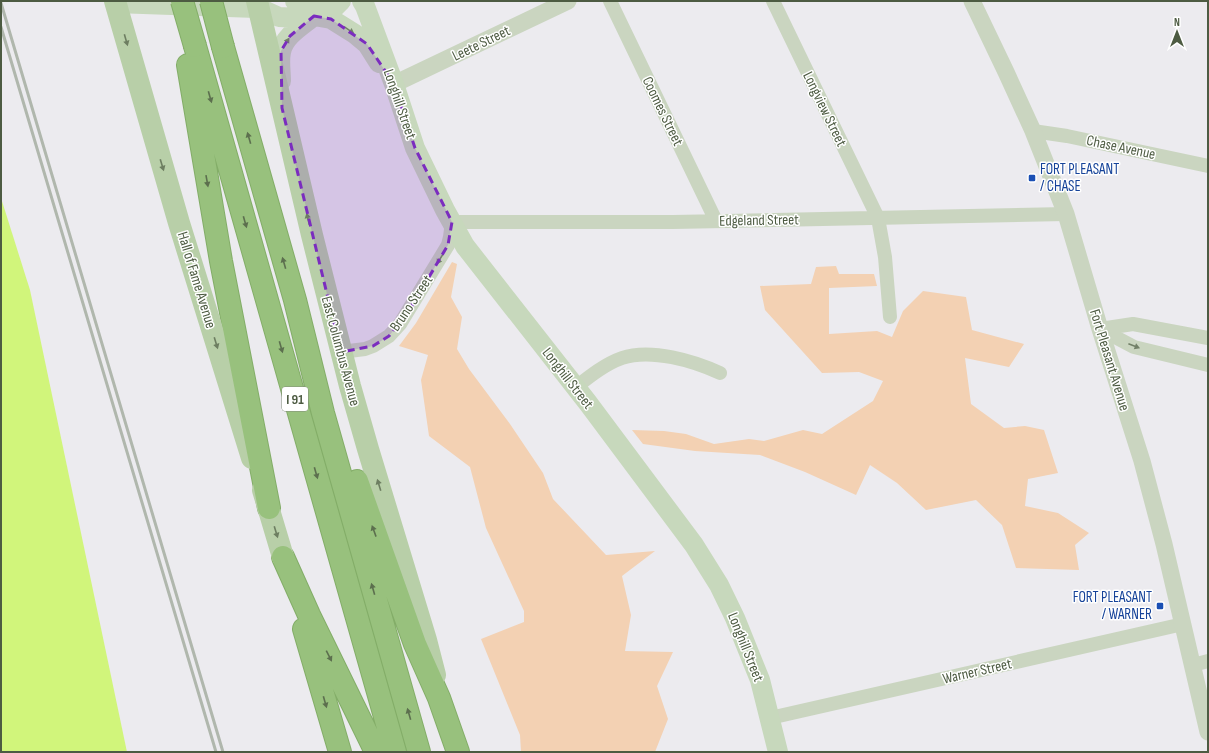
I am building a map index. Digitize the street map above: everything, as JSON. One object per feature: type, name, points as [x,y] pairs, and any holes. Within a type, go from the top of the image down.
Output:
[{"type":"highway","points":[[176,1],[190,46],[221,261],[269,508]]},
{"type":"highway","name":"I 91","points":[[182,1],[190,46],[395,752]]},
{"type":"highway","name":"I 91","points":[[211,1],[295,300],[323,413],[419,752]]},
{"type":"highway","points":[[295,300],[369,517],[424,665],[440,698],[455,746]]},
{"type":"highway","points":[[283,557],[340,752]]},
{"type":"highway","points":[[283,557],[312,622],[376,752]]},
{"type":"main road","points":[[295,1],[313,9],[343,26],[367,44],[394,84]]},
{"type":"main road","points":[[115,2],[263,3],[279,17],[300,18],[313,9],[334,8],[341,1]]},
{"type":"main road","name":"Longhill Street","points":[[362,1],[394,84],[415,148],[452,222],[474,258],[576,387],[694,545],[719,585],[735,618],[760,680],[778,752]]},
{"type":"main road","name":"Hall of Fame Avenue","points":[[115,2],[188,252],[246,442],[269,508],[283,557]]},
{"type":"main road","name":"East Columbus Avenue","points":[[263,3],[282,108],[320,271],[364,435],[426,640],[440,698]]},
{"type":"main road","points":[[282,108],[281,51],[284,42],[313,9]]},
{"type":"street","name":"Leete Street","points":[[394,84],[568,1]]},
{"type":"street","name":"Coomes Street","points":[[610,1],[716,221]]},
{"type":"street","name":"Longview Street","points":[[773,1],[878,218],[885,257],[890,317]]},
{"type":"street","name":"Fort Pleasant Avenue","points":[[972,1],[1033,131],[1066,214],[1100,329],[1142,461],[1183,624],[1201,663],[1208,732]]},
{"type":"street","name":"Chase Avenue","points":[[1033,131],[1067,136],[1208,166]]},
{"type":"street","name":"Edgeland Street","points":[[452,222],[716,221],[1066,214]]},
{"type":"street","name":"Bruno Street","points":[[341,352],[357,351],[373,346],[388,336],[400,324],[448,244],[452,222]]},
{"type":"street","points":[[1100,329],[1133,324],[1208,338]]},
{"type":"street","points":[[1100,329],[1134,347],[1208,365]]},
{"type":"street","points":[[576,387],[604,367],[617,360],[632,356],[648,355],[675,358],[700,365],[720,373]]},
{"type":"street","name":"Warner Street","points":[[770,718],[1183,624]]},
{"type":"highlighted area","points":[[314,16],[331,19],[367,44],[394,84],[415,148],[452,222],[448,245],[410,309],[389,336],[373,346],[341,352],[282,108],[281,51],[290,36]]},
{"type":"shaded area","points":[[1,198],[30,290],[127,752],[1,752]]},
{"type":"shaded area","points":[[452,262],[457,264],[451,297],[462,317],[457,349],[469,369],[510,424],[543,473],[553,499],[606,555],[655,551],[622,576],[631,615],[625,651],[673,652],[657,686],[668,719],[655,752],[521,752],[520,735],[481,639],[524,622],[524,611],[486,528],[470,467],[429,436],[421,380],[428,355],[399,346],[416,323]]},
{"type":"shaded area","points":[[836,266],[839,274],[874,274],[877,286],[829,288],[829,334],[877,331],[892,337],[903,311],[923,291],[966,297],[972,330],[1024,344],[1009,367],[965,358],[971,404],[1004,428],[1025,426],[1044,430],[1058,473],[1028,479],[1025,506],[1058,513],[1089,533],[1075,545],[1079,570],[1016,568],[1002,525],[976,500],[926,510],[897,483],[870,465],[856,495],[805,472],[760,455],[695,451],[643,444],[632,430],[664,431],[686,434],[714,444],[749,439],[764,441],[803,430],[822,434],[873,401],[883,381],[859,372],[822,373],[765,310],[760,286],[811,284],[816,267]]},
{"type":"railway","points":[[1,3],[223,752]]},
{"type":"railway","points":[[1,27],[216,752]]},
{"type":"place","name":"FORT PLEASANT / CHASE","points":[[1032,178]]},
{"type":"place","name":"FORT PLEASANT / WARNER","points":[[1160,606]]}]
